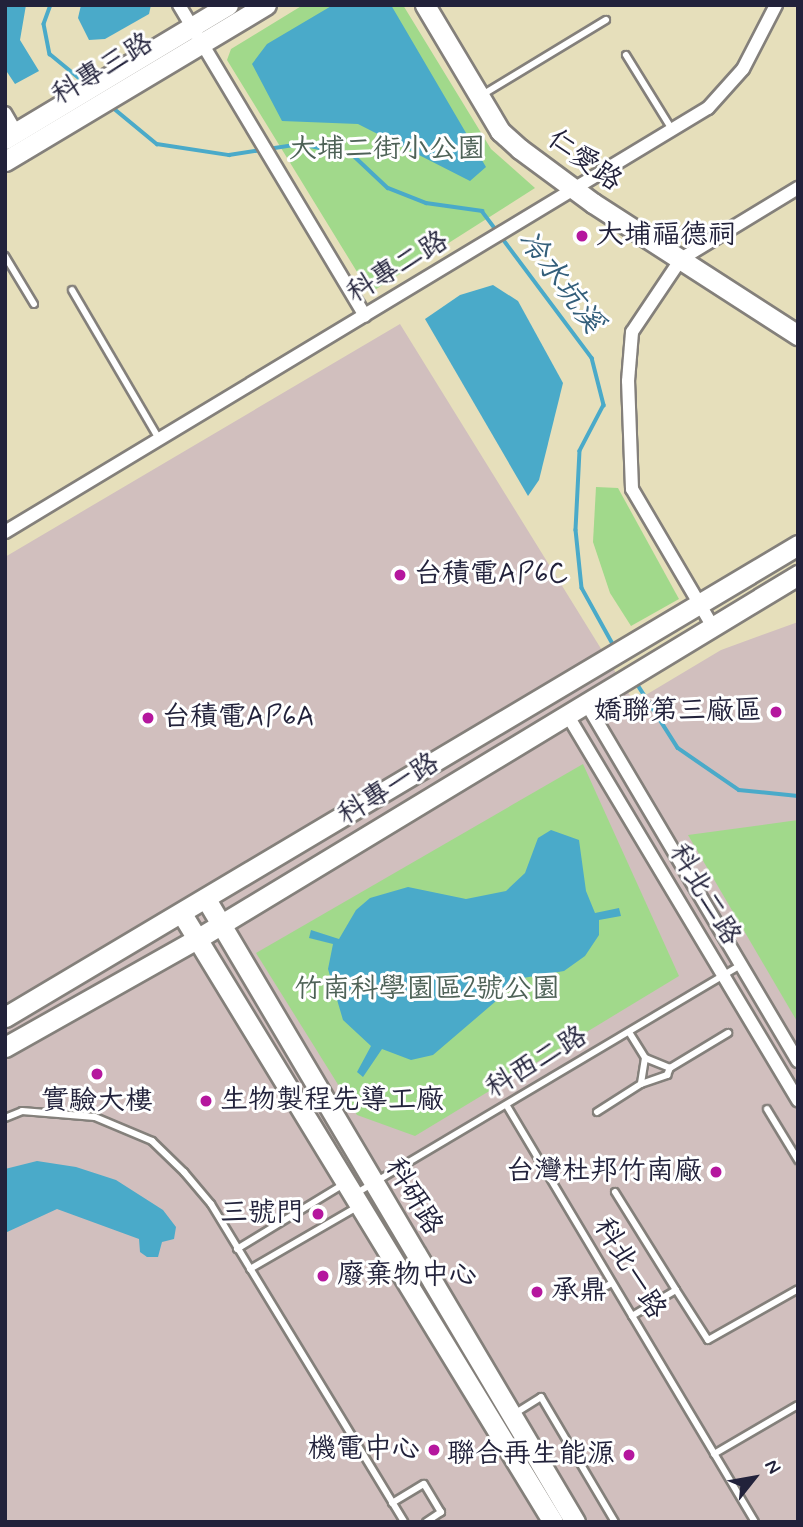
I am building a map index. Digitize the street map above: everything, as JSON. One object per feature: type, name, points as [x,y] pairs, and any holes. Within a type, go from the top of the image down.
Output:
[{"type":"street","points":[[178,5],[365,316]]},
{"type":"street","name":"科專三路","points":[[11,136],[228,5]]},
{"type":"street","name":"科專三路","points":[[5,161],[266,5]]},
{"type":"street","name":"仁愛路","points":[[425,5],[500,131],[573,188],[798,335]]},
{"type":"street","name":"科專二路","points":[[5,532],[573,188],[599,177],[708,108],[743,69],[776,5]]},
{"type":"street","points":[[5,113],[11,136]]},
{"type":"street","points":[[713,627],[632,489],[628,381],[632,332],[681,259],[798,188]]},
{"type":"street","name":"科專一路","points":[[5,1017],[647,638],[798,545]]},
{"type":"street","name":"科專一路","points":[[5,1047],[197,939],[798,575]]},
{"type":"street","points":[[573,680],[586,704]]},
{"type":"street","points":[[555,691],[568,716]]},
{"type":"street","name":"科北二路","points":[[586,704],[798,1061]]},
{"type":"street","name":"科北二路","points":[[568,716],[798,1100]]},
{"type":"street","name":"科研路","points":[[206,899],[372,1184],[575,1522]]},
{"type":"street","name":"科研路","points":[[182,914],[554,1522]]},
{"type":"lane","points":[[480,97],[606,20]]},
{"type":"lane","points":[[626,55],[673,131]]},
{"type":"lane","points":[[5,256],[34,304]]},
{"type":"lane","points":[[72,290],[159,440]]},
{"type":"lane","name":"科西二路","points":[[353,1194],[507,1106],[740,965]]},
{"type":"lane","points":[[629,1032],[645,1058],[670,1068]]},
{"type":"lane","points":[[597,1112],[641,1084],[648,1085],[670,1068],[728,1033]]},
{"type":"lane","points":[[641,1084],[645,1058]]},
{"type":"lane","name":"科北一路","points":[[507,1106],[755,1522]]},
{"type":"lane","points":[[767,1109],[798,1160]]},
{"type":"lane","points":[[5,1118],[22,1111],[95,1116],[152,1141],[211,1204],[404,1522]]},
{"type":"lane","points":[[615,1192],[708,1340],[798,1289]]},
{"type":"lane","points":[[237,1249],[353,1194]]},
{"type":"lane","points":[[250,1269],[353,1194]]},
{"type":"lane","points":[[598,1291],[612,1283]]},
{"type":"lane","points":[[632,1317],[676,1290]]},
{"type":"lane","points":[[511,1416],[541,1397],[615,1522]]},
{"type":"lane","points":[[714,1454],[798,1405]]},
{"type":"lane","points":[[392,1503],[424,1484],[441,1512],[426,1522]]},
{"type":"shaded area","points":[[400,324],[634,702],[721,650],[798,622],[798,1522],[5,1522],[5,557]]},
{"type":"green space","name":"大埔二街小公園","points":[[303,5],[403,5],[491,149],[535,188],[370,293],[227,60],[231,49]]},
{"type":"green space","points":[[596,487],[618,488],[679,599],[631,626],[610,593],[593,542]]},
{"type":"green space","name":"竹南科學園區2號公園","points":[[583,764],[679,976],[415,1136],[357,1115],[256,953]]},
{"type":"green space","points":[[798,820],[798,1023],[688,835]]},
{"type":"water","points":[[5,5],[26,5],[20,40],[39,71],[15,84],[5,69]]},
{"type":"water","points":[[81,5],[151,5],[149,14],[105,39],[89,40],[78,18]]},
{"type":"water","points":[[333,5],[391,5],[486,167],[470,181],[358,124],[282,121],[252,64],[267,44]]},
{"type":"water","points":[[493,285],[518,301],[563,383],[539,480],[528,496],[425,319],[460,295]]},
{"type":"water","points":[[551,830],[579,840],[586,891],[595,913],[619,908],[621,916],[599,920],[599,935],[585,956],[564,971],[523,978],[433,1055],[411,1060],[382,1049],[363,1077],[357,1072],[371,1046],[343,1020],[328,969],[333,944],[309,938],[311,930],[339,939],[356,910],[370,898],[408,887],[466,899],[506,891],[525,873],[538,838]]},
{"type":"water","points":[[37,1161],[76,1167],[116,1180],[163,1210],[176,1227],[174,1239],[162,1242],[158,1257],[147,1257],[140,1252],[139,1239],[57,1209],[5,1233],[5,1169]]},
{"type":"waterway","name":"冷水坑溪","points":[[51,5],[44,24],[50,54],[84,82]]},
{"type":"waterway","name":"冷水坑溪","points":[[111,106],[157,144],[229,155],[301,144],[353,155],[388,188],[426,203],[482,211],[592,358],[604,405],[580,451],[576,530],[582,588],[614,646]]},
{"type":"waterway","name":"冷水坑溪","points":[[636,682],[678,748],[739,790],[798,796]]},
{"type":"place","name":"大埔福德祠","points":[[582,236]]},
{"type":"place","name":"台積電AP6C","points":[[400,575]]},
{"type":"place","name":"嬌聯第三廠區","points":[[776,712]]},
{"type":"place","name":"台積電AP6A","points":[[148,718]]},
{"type":"place","name":"實驗大樓","points":[[97,1074]]},
{"type":"place","name":"生物製程先導工廠","points":[[206,1101]]},
{"type":"place","name":"台灣杜邦竹南廠","points":[[716,1172]]},
{"type":"place","name":"三號門","points":[[318,1214]]},
{"type":"place","name":"廢棄物中心","points":[[323,1276]]},
{"type":"place","name":"承鼎","points":[[537,1292]]},
{"type":"place","name":"機電中心","points":[[434,1450]]},
{"type":"place","name":"聯合再生能源","points":[[629,1455]]}]
